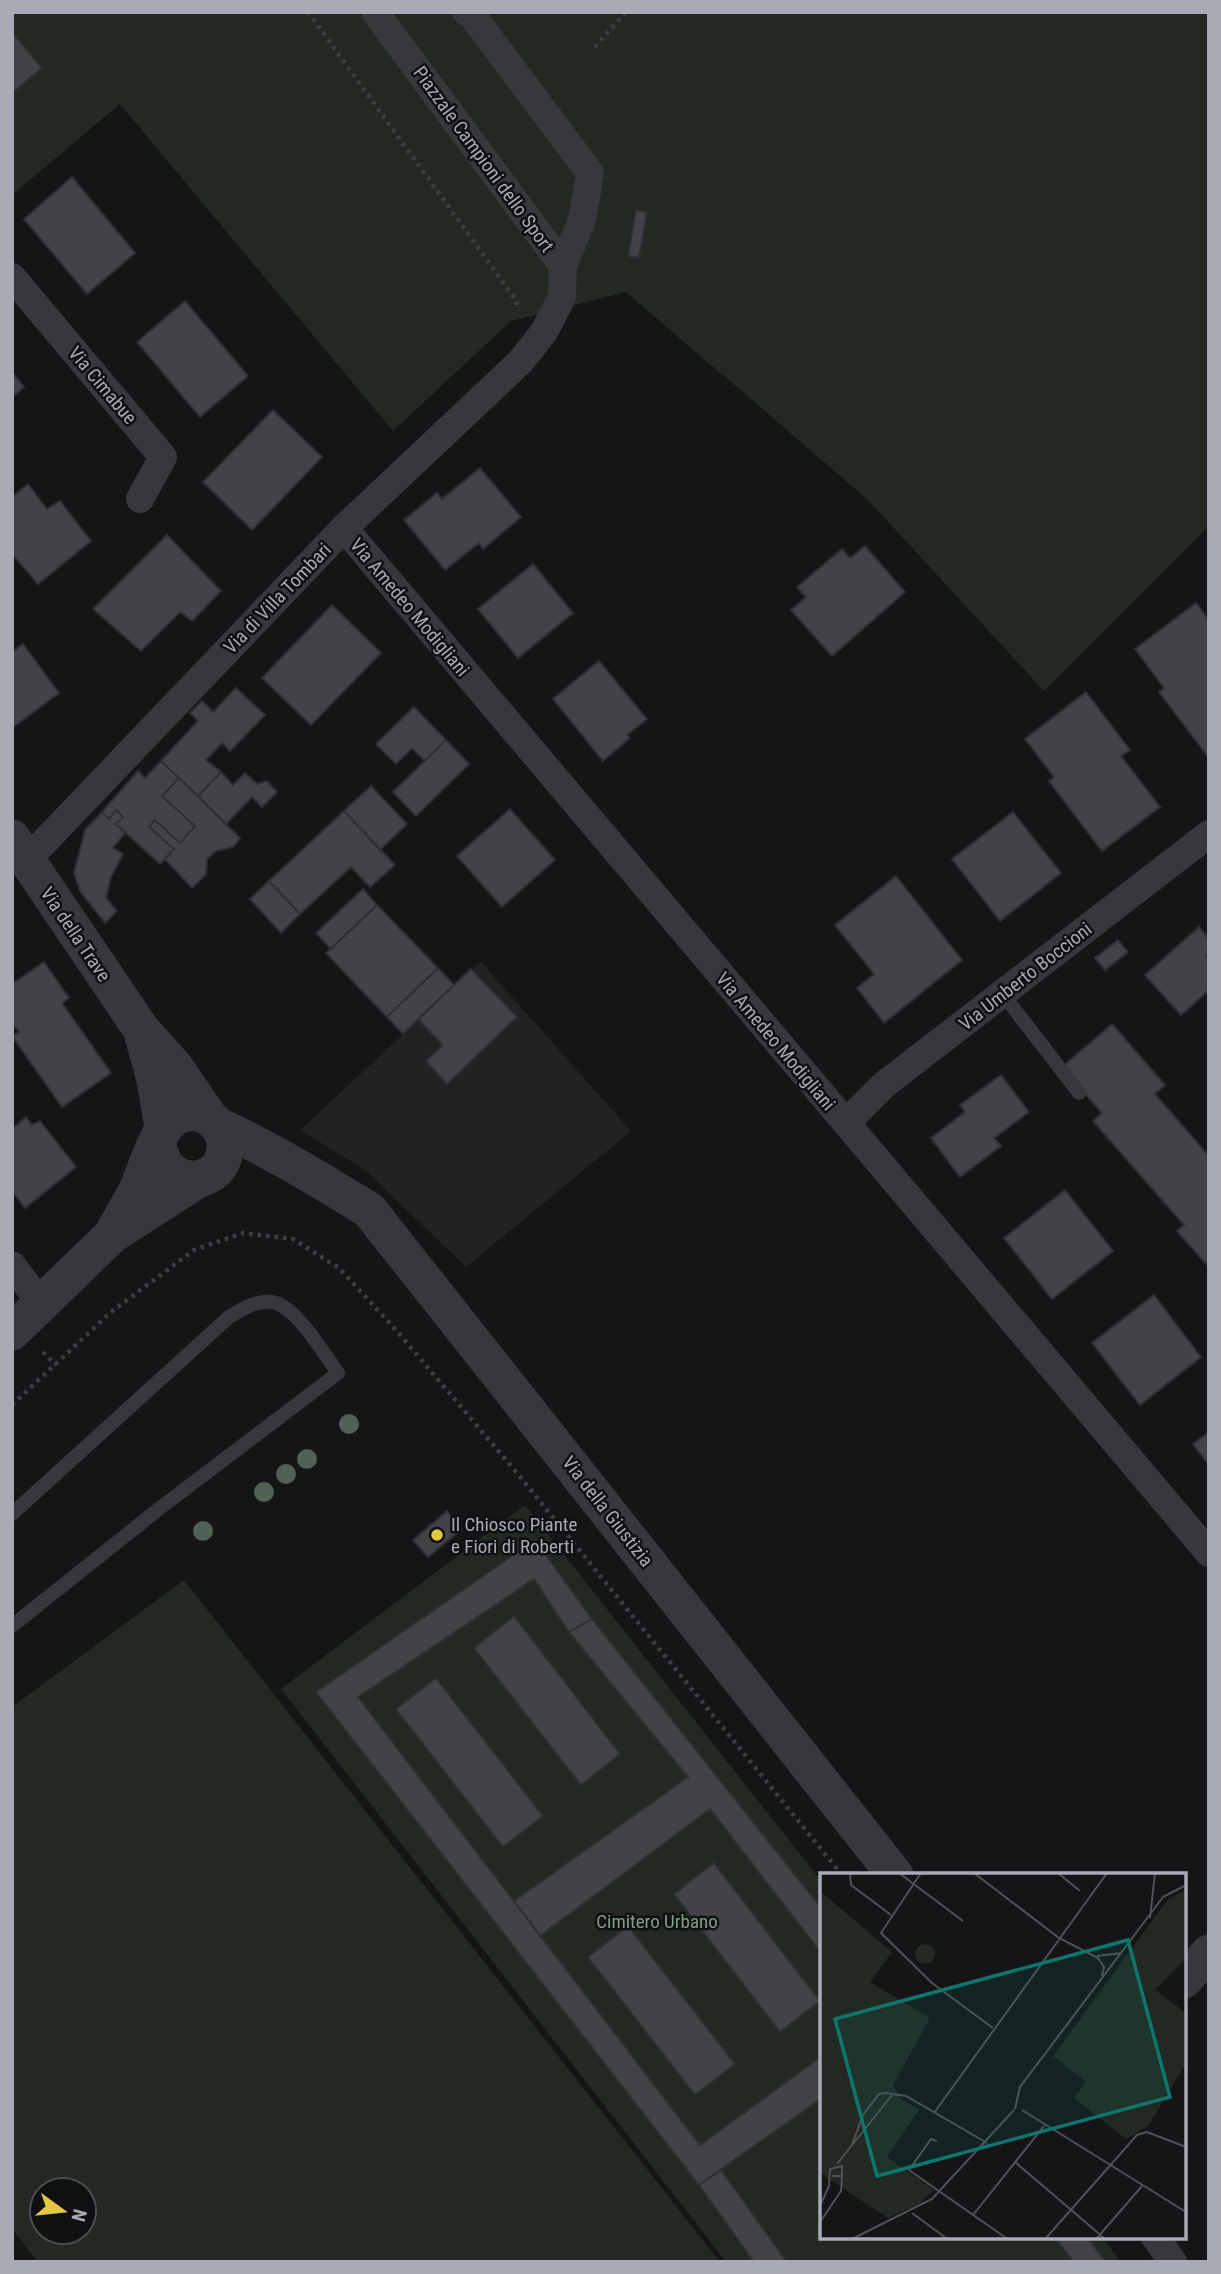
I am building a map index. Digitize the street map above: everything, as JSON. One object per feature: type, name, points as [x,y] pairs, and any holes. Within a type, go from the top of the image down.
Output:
[{"type":"street","name":"Piazzale Campioni dello Sport","points":[[376,12],[563,267]]},
{"type":"street","name":"Piazzale Campioni dello Sport","points":[[466,12],[472,15],[590,173],[582,220],[563,267]]},
{"type":"street","name":"Via di Villa Tombari","points":[[20,849],[344,528],[522,361],[544,332],[562,297],[563,267]]},
{"type":"street","name":"Via Cimabue","points":[[12,277],[163,457],[140,499]]},
{"type":"street","name":"Via Amedeo Modigliani","points":[[344,528],[1209,1553]]},
{"type":"street","name":"Via Umberto Boccioni","points":[[846,1123],[885,1084],[1209,834]]},
{"type":"street","name":"Via della Trave","points":[[20,849],[141,1029],[175,1067],[214,1121]]},
{"type":"street","name":"Via della Trave","points":[[141,1029],[155,1080],[160,1134]]},
{"type":"street","name":"Via della Giustizia","points":[[112,1235],[136,1192],[160,1134],[172,1118],[184,1113],[197,1112],[265,1147],[369,1210],[893,1873]]},
{"type":"street","points":[[205,1176],[220,1164],[225,1151],[224,1138],[214,1121]]},
{"type":"street","name":"Via della Giustizia","points":[[160,1134],[158,1153],[164,1165],[174,1174],[186,1179],[259,1168],[300,1170]]},
{"type":"street","name":"Via della Giustizia","points":[[12,1332],[112,1235],[205,1176]]},
{"type":"street","points":[[12,1265],[41,1304]]},
{"type":"street","points":[[1186,1978],[1209,1953]]},
{"type":"street","points":[[1156,2239],[1173,2262]]},
{"type":"lane","points":[[1002,993],[1079,1093]]},
{"type":"lane","points":[[12,1514],[229,1317],[252,1304],[275,1303],[293,1314],[338,1373],[12,1626]]},
{"type":"path","points":[[308,12],[516,300],[519,322]]},
{"type":"path","points":[[595,47],[626,12]]},
{"type":"path","points":[[12,1405],[111,1312],[194,1250],[243,1233],[293,1239],[339,1268],[396,1330],[517,1473],[840,1873]]},
{"type":"shaded area","points":[[481,962],[631,1131],[466,1267],[365,1170],[300,1130]]},
{"type":"green space","points":[[12,12],[1209,12],[1209,526],[1044,691],[868,500],[626,292],[511,321],[393,431],[120,104],[12,195]]},
{"type":"green space","name":"Cimitero Urbano","points":[[525,1505],[820,1879],[820,2239],[1104,2239],[1121,2262],[726,2262],[281,1689]]},
{"type":"green space","points":[[184,1580],[720,2262],[38,2262],[12,2229],[12,1707]]},
{"type":"building","points":[[12,32],[42,68],[12,93]]},
{"type":"building","points":[[72,177],[135,253],[87,294],[24,219]]},
{"type":"building","points":[[636,210],[647,212],[639,258],[628,256]]},
{"type":"building","points":[[185,301],[248,376],[200,417],[137,342]]},
{"type":"building","points":[[12,372],[24,387],[12,397]]},
{"type":"building","points":[[273,410],[322,457],[252,530],[203,482]]},
{"type":"building","points":[[480,468],[521,517],[483,549],[479,543],[445,570],[404,520],[437,493],[442,499]]},
{"type":"building","points":[[28,484],[47,509],[60,501],[91,541],[38,584],[12,554],[12,497]]},
{"type":"building","points":[[167,535],[221,591],[192,621],[180,612],[141,651],[93,609]]},
{"type":"building","points":[[865,546],[905,592],[832,656],[791,610],[806,597],[797,587],[842,549],[850,558]]},
{"type":"building","points":[[533,564],[573,613],[518,658],[478,609]]},
{"type":"building","points":[[1196,603],[1209,620],[1209,758],[1159,692],[1164,688],[1135,649]]},
{"type":"building","points":[[332,605],[381,653],[311,725],[262,678]]},
{"type":"building","points":[[23,644],[59,693],[12,728],[12,652]]},
{"type":"building","points":[[599,661],[647,719],[627,735],[630,738],[603,761],[553,699]]},
{"type":"building","points":[[236,688],[265,715],[230,751],[222,743],[206,760],[221,772],[198,796],[161,761],[198,721],[190,713],[202,701],[213,712]]},
{"type":"building","points":[[1086,692],[1130,750],[1121,756],[1160,807],[1102,851],[1049,781],[1054,777],[1025,739]]},
{"type":"building","points":[[414,707],[446,740],[425,761],[412,748],[396,764],[376,744]]},
{"type":"building","points":[[446,740],[469,764],[416,816],[393,792]]},
{"type":"building","points":[[161,761],[179,778],[162,796],[195,826],[180,843],[155,820],[149,827],[174,849],[160,864],[116,824],[123,817],[116,810],[109,819],[102,812],[138,771],[145,778]]},
{"type":"building","points":[[221,772],[233,785],[245,773],[257,784],[267,781],[277,792],[262,807],[252,797],[226,824],[198,796]]},
{"type":"building","points":[[179,778],[240,838],[233,847],[216,851],[207,859],[206,874],[192,888],[165,859],[174,849],[149,827],[155,820],[180,843],[195,826],[162,796]]},
{"type":"building","points":[[371,786],[407,824],[380,850],[344,811]]},
{"type":"building","points":[[510,809],[555,860],[502,907],[457,856]]},
{"type":"building","points":[[116,810],[123,817],[116,824],[125,833],[113,848],[123,854],[111,877],[106,898],[117,911],[105,923],[80,891],[74,873],[85,830],[102,812],[109,819]]},
{"type":"building","points":[[344,811],[395,865],[370,887],[351,867],[300,914],[269,881]]},
{"type":"building","points":[[1013,812],[1061,873],[1000,921],[952,859]]},
{"type":"building","points":[[896,876],[962,960],[884,1023],[857,988],[874,974],[835,925]]},
{"type":"building","points":[[269,881],[300,914],[281,933],[250,899]]},
{"type":"building","points":[[363,889],[377,905],[331,949],[316,933]]},
{"type":"building","points":[[377,905],[438,968],[387,1017],[326,953]]},
{"type":"building","points":[[1199,927],[1209,939],[1209,953],[1206,956],[1209,959],[1209,990],[1181,1015],[1145,975]]},
{"type":"building","points":[[1118,940],[1128,952],[1105,970],[1095,958]]},
{"type":"building","points":[[44,962],[69,998],[62,1003],[111,1073],[62,1107],[12,1036],[19,1032],[12,1023],[12,984]]},
{"type":"building","points":[[438,968],[454,985],[403,1034],[387,1017]]},
{"type":"building","points":[[471,969],[517,1017],[447,1084],[426,1061],[443,1045],[418,1019]]},
{"type":"building","points":[[1112,1024],[1165,1085],[1155,1094],[1209,1156],[1209,1262],[1206,1264],[1177,1231],[1184,1225],[1093,1121],[1102,1113],[1062,1067]]},
{"type":"building","points":[[1001,1075],[1029,1112],[994,1138],[1001,1146],[960,1177],[931,1138],[965,1112],[960,1105]]},
{"type":"building","points":[[26,1117],[32,1125],[40,1121],[76,1167],[25,1208],[15,1195],[12,1195],[12,1129]]},
{"type":"building","points":[[1065,1190],[1113,1251],[1052,1299],[1004,1238]]},
{"type":"building","points":[[1154,1295],[1201,1357],[1140,1405],[1092,1343]]},
{"type":"building","points":[[1209,1432],[1209,1465],[1193,1444]]},
{"type":"building","name":"Il Chiosco Piante e Fiori di Roberti","points":[[447,1511],[461,1530],[428,1557],[413,1540]]},
{"type":"building","points":[[535,1540],[592,1619],[569,1632],[534,1579],[358,1697],[700,2145],[820,2057],[820,2099],[699,2185],[316,1692]]},
{"type":"building","points":[[514,1616],[620,1754],[581,1785],[474,1648]]},
{"type":"building","points":[[592,1619],[820,1906],[820,1951],[710,1809],[540,1936],[514,1901],[688,1777],[569,1632]]},
{"type":"building","points":[[436,1678],[543,1816],[503,1847],[396,1709]]},
{"type":"building","points":[[714,1863],[820,2001],[780,2032],[674,1894]]},
{"type":"building","points":[[628,1926],[735,2064],[695,2095],[588,1957]]},
{"type":"building","points":[[721,2170],[787,2262],[754,2262],[699,2185]]},
{"type":"building","points":[[1089,2239],[1106,2262],[1074,2262],[1057,2240]]},
{"type":"place","name":"Il Chiosco Piante e Fiori di Roberti","points":[[437,1535]]}]
